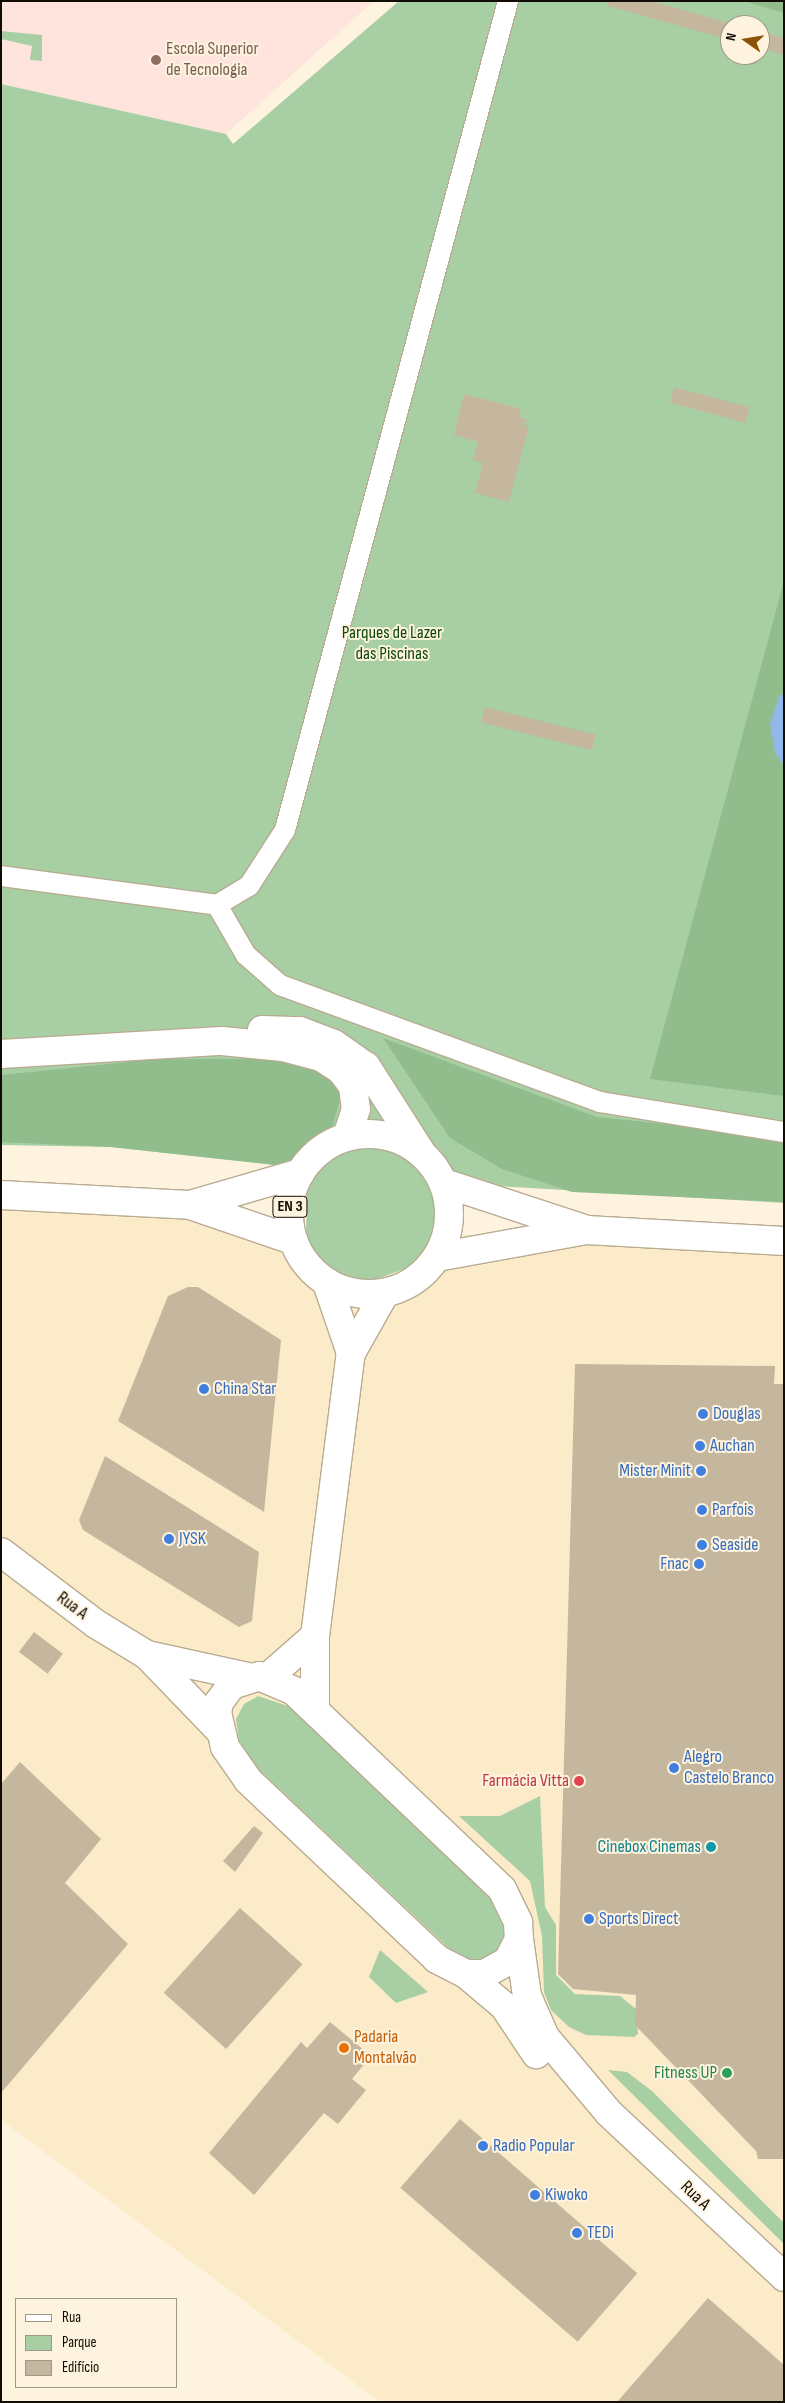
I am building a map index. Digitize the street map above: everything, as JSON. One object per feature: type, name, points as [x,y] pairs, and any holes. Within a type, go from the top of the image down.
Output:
[{"type":"street","points":[[1,876],[217,905],[249,886],[285,830],[508,1]]},
{"type":"street","points":[[217,905],[246,955],[280,985],[600,1102],[784,1132]]},
{"type":"street","points":[[222,1041],[267,1028],[300,1032],[334,1044],[366,1066],[421,1152]]},
{"type":"street","points":[[1,1054],[222,1041],[283,1047],[321,1058],[341,1070],[353,1086],[356,1109],[347,1136]]},
{"type":"street","name":"EN 3","points":[[386,1135],[421,1152],[444,1183],[450,1221],[437,1257],[417,1278],[385,1293],[352,1292],[327,1283],[306,1264],[293,1240],[290,1209],[300,1173],[328,1144],[347,1136],[386,1135]]},
{"type":"street","name":"EN 3","points":[[190,1205],[300,1173]]},
{"type":"street","points":[[444,1183],[587,1230]]},
{"type":"street","name":"EN 3","points":[[1,1195],[190,1205],[293,1240]]},
{"type":"street","points":[[437,1257],[587,1230],[784,1241]]},
{"type":"street","points":[[327,1283],[351,1353]]},
{"type":"street","points":[[315,1709],[315,1636],[351,1353],[385,1293]]},
{"type":"street","name":"Rua A","points":[[1,1552],[96,1624],[147,1655],[221,1732],[233,1763],[248,1780],[437,1959],[466,1974],[504,2006],[530,2048],[581,2095],[609,2113]]},
{"type":"street","points":[[221,1732],[219,1702],[232,1685],[257,1678],[315,1636]]},
{"type":"street","name":"Rua A","points":[[147,1655],[257,1678],[294,1691],[502,1889],[513,1907],[533,2015],[609,2113],[784,2277]]},
{"type":"street","points":[[466,1974],[498,1968],[519,1939]]},
{"type":"shaded area","name":"Escola Superior de Tecnologia","points":[[1,1],[374,1],[226,134],[1,84]]},
{"type":"shaded area","points":[[1,1205],[784,1255],[784,2402],[380,2402],[1,2120]]},
{"type":"green space","name":"Parques de Lazer das Piscinas","points":[[399,1],[784,1],[784,1203],[430,1182],[437,1207],[435,1230],[426,1251],[412,1266],[372,1281],[351,1278],[331,1269],[316,1254],[306,1234],[307,1192],[319,1170],[111,1147],[1,1145],[1,84],[226,134],[233,144]]},
{"type":"green space","points":[[744,1],[784,1],[784,13]]},
{"type":"green space","points":[[1,31],[42,35],[42,61],[30,60],[32,46],[1,39]]},
{"type":"green space","points":[[784,581],[784,696],[780,694],[775,753],[784,765],[784,1096],[650,1079]]},
{"type":"green space","points":[[383,1038],[597,1117],[784,1136],[784,1202],[572,1192],[502,1169],[450,1138]]},
{"type":"green space","points":[[157,1059],[286,1059],[330,1073],[341,1096],[332,1128],[298,1157],[278,1165],[111,1147],[1,1142],[1,1075]]},
{"type":"green space","points":[[258,1696],[291,1707],[499,1907],[507,1930],[503,1947],[491,1960],[477,1963],[458,1957],[253,1764],[239,1740],[236,1719],[244,1704]]},
{"type":"green space","points":[[540,1796],[545,1907],[556,1925],[556,1975],[575,1994],[620,1996],[636,2009],[638,2034],[634,2037],[586,2035],[569,2027],[551,2010],[544,1992],[542,1936],[530,1881],[459,1816],[500,1816]]},
{"type":"green space","points":[[380,1950],[428,1992],[396,2003],[369,1977]]},
{"type":"green space","points":[[608,2070],[627,2072],[652,2091],[784,2223],[784,2244]]},
{"type":"water","points":[[780,694],[784,696],[784,765],[775,753],[770,724]]},
{"type":"building","points":[[608,1],[651,1],[720,20],[720,37],[608,6]]},
{"type":"building","points":[[770,34],[784,38],[784,55],[770,51]]},
{"type":"building","points":[[674,387],[749,407],[745,423],[670,402]]},
{"type":"building","points":[[464,394],[521,409],[519,417],[526,419],[524,425],[529,426],[509,502],[475,493],[483,463],[473,460],[478,442],[454,435]]},
{"type":"building","points":[[485,707],[596,735],[592,750],[481,723]]},
{"type":"building","name":"China Star","points":[[188,1287],[198,1287],[281,1340],[264,1512],[118,1421],[168,1296]]},
{"type":"building","name":"Alegro Castelo Branco","points":[[575,1364],[775,1366],[774,1384],[784,1384],[784,2159],[758,2159],[756,2151],[635,2025],[636,1995],[573,1989],[558,1974]]},
{"type":"building","name":"JYSK","points":[[105,1456],[259,1552],[252,1621],[239,1627],[83,1530],[79,1520]]},
{"type":"building","points":[[34,1632],[63,1654],[48,1674],[19,1652]]},
{"type":"building","points":[[20,1762],[101,1839],[65,1883],[128,1944],[1,2093],[1,1784]]},
{"type":"building","points":[[254,1826],[263,1833],[235,1872],[223,1861]]},
{"type":"building","points":[[240,1908],[302,1964],[226,2049],[164,1993]]},
{"type":"building","name":"Padaria Montalvão","points":[[330,2022],[371,2056],[352,2079],[366,2090],[338,2124],[324,2113],[254,2195],[209,2153],[301,2042],[307,2048]]},
{"type":"building","points":[[460,2119],[637,2273],[578,2342],[400,2188]]},
{"type":"building","points":[[708,2298],[784,2365],[784,2402],[617,2402]]},
{"type":"place","name":"Escola Superior de Tecnologia","points":[[156,60]]},
{"type":"place","name":"China Star","points":[[204,1389]]},
{"type":"place","name":"Douglas","points":[[703,1414]]},
{"type":"place","name":"Auchan","points":[[700,1446]]},
{"type":"place","name":"Mister Minit","points":[[701,1471]]},
{"type":"place","name":"Parfois","points":[[702,1510]]},
{"type":"place","name":"JYSK","points":[[169,1539]]},
{"type":"place","name":"Seaside","points":[[702,1545]]},
{"type":"place","name":"Fnac","points":[[699,1564]]},
{"type":"place","name":"Alegro Castelo Branco","points":[[674,1768]]},
{"type":"place","name":"Farmácia Vitta","points":[[579,1781]]},
{"type":"place","name":"Cinebox Cinemas","points":[[711,1847]]},
{"type":"place","name":"Sports Direct","points":[[589,1919]]},
{"type":"place","name":"Padaria Montalvão","points":[[344,2048]]},
{"type":"place","name":"Fitness UP","points":[[727,2073]]},
{"type":"place","name":"Radio Popular","points":[[483,2146]]},
{"type":"place","name":"Kiwoko","points":[[535,2195]]},
{"type":"place","name":"TEDi","points":[[577,2233]]}]
